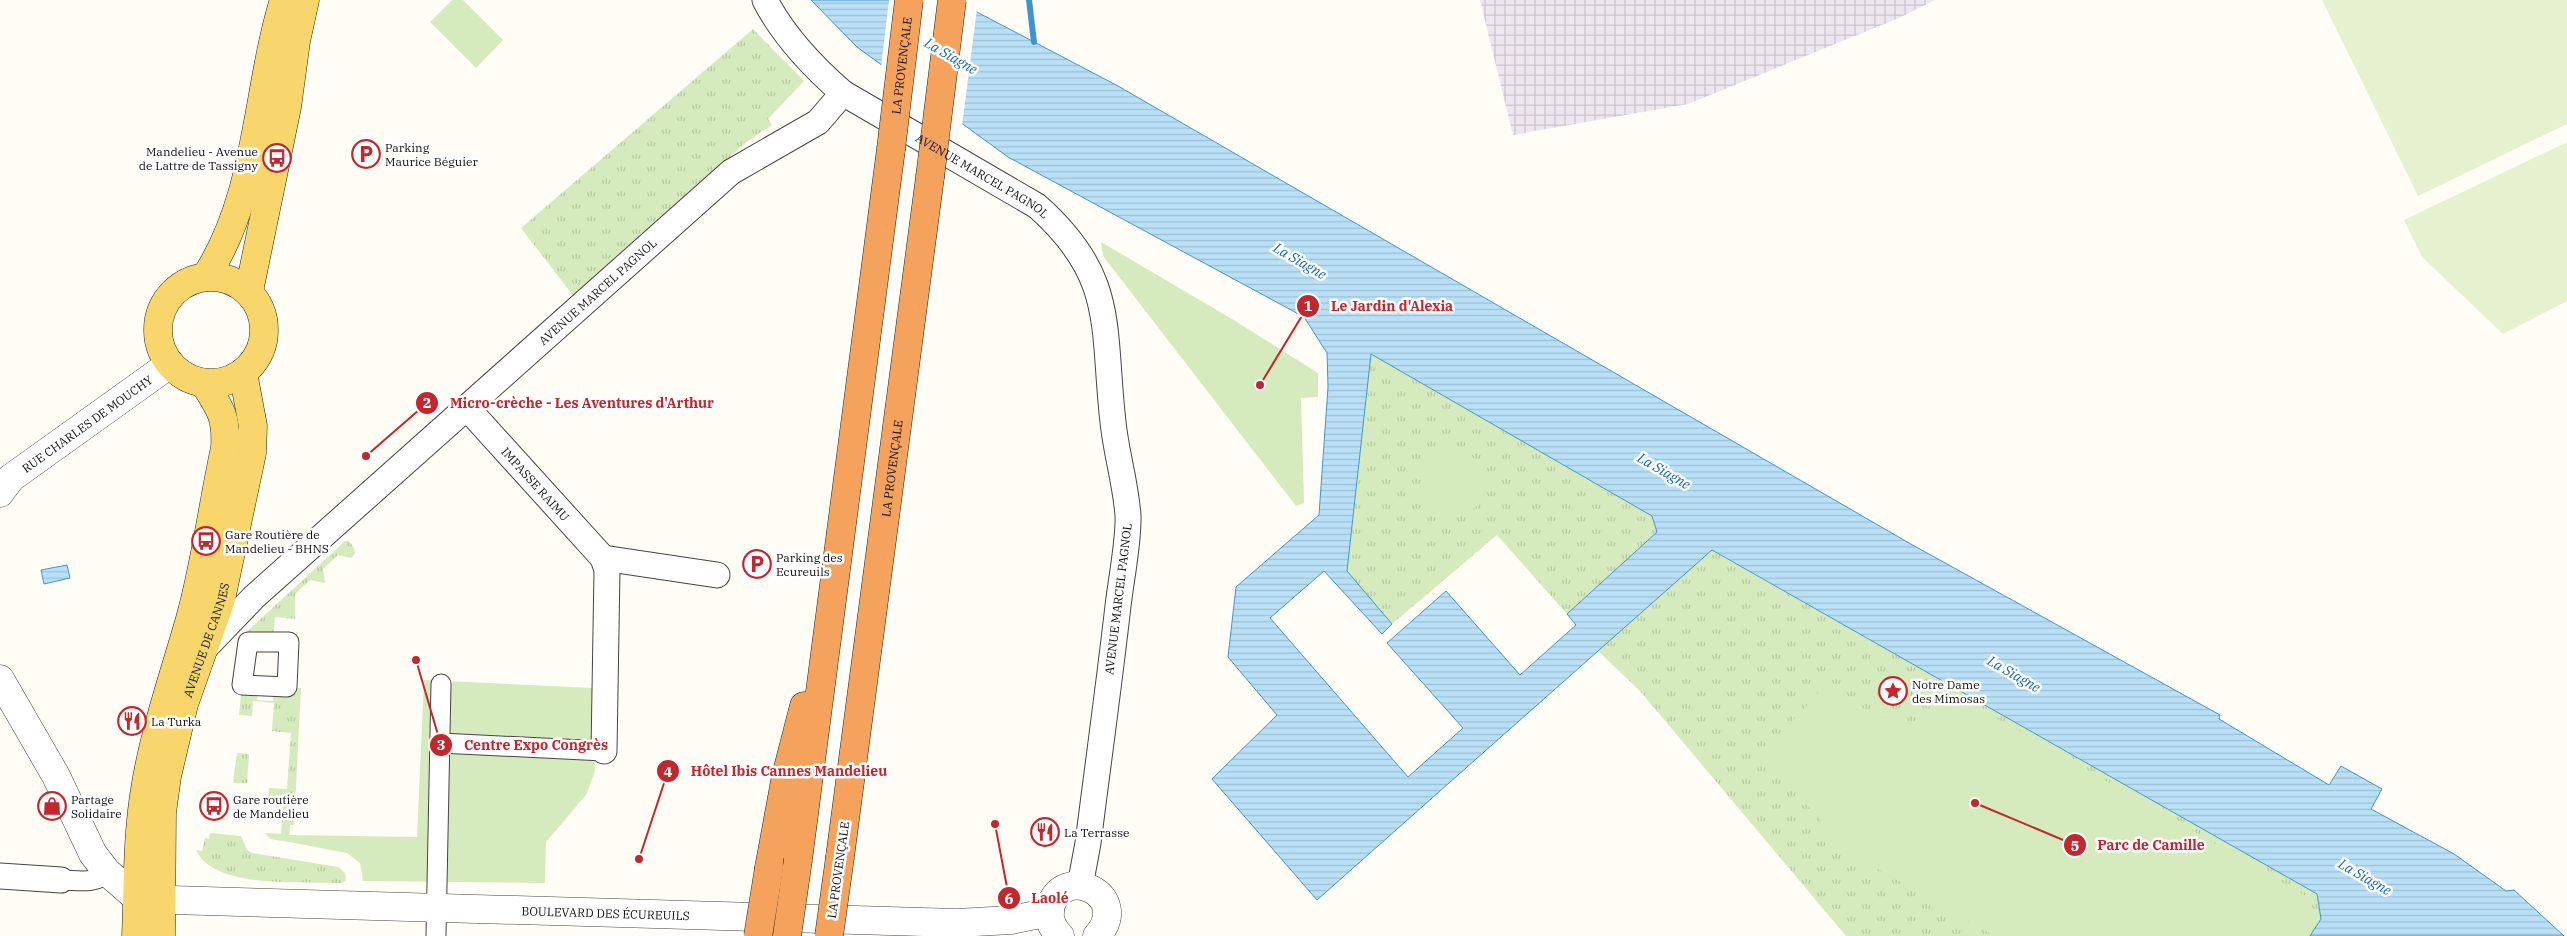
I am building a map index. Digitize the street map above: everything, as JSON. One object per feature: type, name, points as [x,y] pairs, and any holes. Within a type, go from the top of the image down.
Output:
[{"type":"highway","name":"LA PROVENÇALE","points":[[787,936],[829,626],[909,0]]},
{"type":"highway","name":"LA PROVENÇALE","points":[[829,936],[952,0]]},
{"type":"highway","points":[[758,936],[786,776],[803,709],[829,626]]},
{"type":"main road","points":[[206,276],[216,261],[235,219],[284,0]]},
{"type":"main road","points":[[249,291],[284,124],[296,40],[305,0]]},
{"type":"main road","points":[[206,276],[221,277],[236,282],[249,291],[258,304],[264,318],[265,333],[262,348],[254,362],[243,373],[225,381],[204,383],[185,377],[170,364],[161,348],[158,331],[160,313],[167,299],[178,288],[191,280],[206,276]]},
{"type":"main road","name":"AVENUE DE CANNES","points":[[136,936],[149,900],[167,776],[184,704],[222,599],[252,453],[253,426],[243,373]]},
{"type":"main road","name":"AVENUE DE CANNES","points":[[160,936],[149,900],[142,807],[151,754],[162,707],[190,617],[225,448],[226,427],[219,407],[204,383]]},
{"type":"street","points":[[764,0],[777,23],[828,80],[843,93]]},
{"type":"street","name":"AVENUE MARCEL PAGNOL","points":[[206,647],[249,602],[732,172],[818,122],[843,93],[1037,206],[1072,242],[1087,265],[1101,298],[1113,424],[1128,516],[1091,824],[1080,886]]},
{"type":"street","name":"RUE CHARLES DE MOUCHY","points":[[2,488],[170,364]]},
{"type":"street","name":"IMPASSE RAIMU","points":[[468,409],[604,558]]},
{"type":"street","points":[[440,744],[604,751],[607,570],[604,558],[717,575]]},
{"type":"street","points":[[0,679],[56,776],[92,854],[107,872],[149,900]]},
{"type":"street","points":[[436,921],[441,684]]},
{"type":"street","points":[[0,876],[94,881],[102,878],[107,872]]},
{"type":"street","points":[[1055,924],[1052,903],[1063,890],[1080,886],[1089,888],[1102,898],[1106,906],[1107,930]]},
{"type":"street","name":"BOULEVARD DES ÉCUREUILS","points":[[149,900],[436,921],[957,923],[1010,920],[1055,924]]},
{"type":"shaded area","points":[[1480,0],[1935,0],[1899,18],[1688,104],[1513,135]]},
{"type":"green space","points":[[452,0],[463,0],[503,40],[476,68],[430,22]]},
{"type":"green space","points":[[2322,0],[2567,0],[2567,124],[2418,196]]},
{"type":"green space","points":[[753,29],[804,81],[768,119],[772,125],[745,143],[575,298],[521,228]]},
{"type":"green space","points":[[2567,142],[2567,301],[2503,334],[2422,257],[2404,220]]},
{"type":"green space","points":[[1101,242],[1232,319],[1318,373],[1318,397],[1301,398],[1304,503],[1296,506],[1103,256]]},
{"type":"green space","points":[[1371,354],[1652,516],[1657,532],[1567,614],[1497,535],[1392,624],[1347,571]]},
{"type":"green space","points":[[1448,451],[1460,451],[1477,460],[1484,471],[1486,483],[1484,495],[1477,506],[1460,515],[1448,515],[1436,510],[1427,501],[1422,489],[1422,477],[1427,465],[1436,456]]},
{"type":"green space","points":[[345,541],[349,541],[354,548],[355,554],[351,558],[338,555],[323,569],[325,583],[310,580],[295,594],[295,619],[275,617],[273,642],[240,638]]},
{"type":"green space","points":[[1711,550],[2317,894],[2321,919],[2310,936],[1846,936],[1640,691],[1597,650]]},
{"type":"green space","points":[[424,680],[592,688],[595,771],[586,795],[546,842],[545,883],[363,881],[360,863],[347,853],[289,842],[289,835],[417,837]]},
{"type":"green space","points":[[242,685],[259,687],[257,700],[273,701],[275,687],[301,688],[294,825],[290,825],[289,842],[270,839],[265,833],[281,834],[283,804],[268,802],[269,788],[287,789],[291,733],[272,731],[274,703],[253,701],[252,716],[239,715]]},
{"type":"green space","points":[[1946,689],[2309,898],[2310,917],[2299,931],[2285,936],[1995,936],[1848,852],[1762,754],[1821,690],[1911,729]]},
{"type":"green space","points":[[237,753],[249,754],[247,783],[233,783]]},
{"type":"green space","points":[[210,833],[241,836],[247,850],[252,853],[338,867],[345,873],[346,880],[342,883],[262,881],[221,872],[206,863],[196,850],[202,851],[205,838],[209,839]]},
{"type":"water","name":"La Siagne","points":[[811,0],[954,0],[1118,86],[1909,543],[2220,715],[2219,719],[2329,785],[2341,766],[2382,789],[2371,809],[2454,854],[2506,891],[2514,890],[2564,936],[2310,936],[2321,919],[2317,894],[1712,550],[1317,900],[1212,779],[1277,715],[1228,657],[1236,587],[1319,515],[1328,387],[1327,353],[1304,317],[1008,157],[857,47]],"holes":[[[1371,354],[1652,516],[1657,532],[1567,614],[1576,625],[1520,675],[1446,591],[1387,643],[1463,728],[1408,777],[1270,618],[1324,571],[1382,634],[1392,624],[1347,571]]]},
{"type":"water","points":[[67,565],[70,578],[44,584],[41,570]]},
{"type":"pier","points":[[889,0],[959,0],[977,9],[962,126],[881,67]]},
{"type":"waterway","points":[[1029,0],[1034,42]]},
{"type":"place","name":"Parking Maurice Béguier","points":[[366,154]]},
{"type":"place","name":"Mandelieu - Avenue de Lattre de Tassigny","points":[[277,158]]},
{"type":"place","name":"Le Jardin d'Alexia","points":[[1260,385]]},
{"type":"place","name":"Micro-crèche - Les Aventures d'Arthur","points":[[366,456]]},
{"type":"place","name":"Gare Routière de Mandelieu - BHNS","points":[[206,541]]},
{"type":"place","name":"Parking des Ecureuils","points":[[757,564]]},
{"type":"place","name":"Centre Expo Congrès","points":[[416,660]]},
{"type":"place","name":"Notre Dame des Mimosas","points":[[1893,691]]},
{"type":"place","name":"La Turka","points":[[132,721]]},
{"type":"place","name":"Parc de Camille","points":[[1975,803]]},
{"type":"place","name":"Partage Solidaire","points":[[52,806]]},
{"type":"place","name":"Gare routière de Mandelieu","points":[[214,806]]},
{"type":"place","name":"Laolé","points":[[995,824]]},
{"type":"place","name":"La Terrasse","points":[[1045,832]]},
{"type":"place","name":"Hôtel Ibis Cannes Mandelieu","points":[[639,859]]}]
